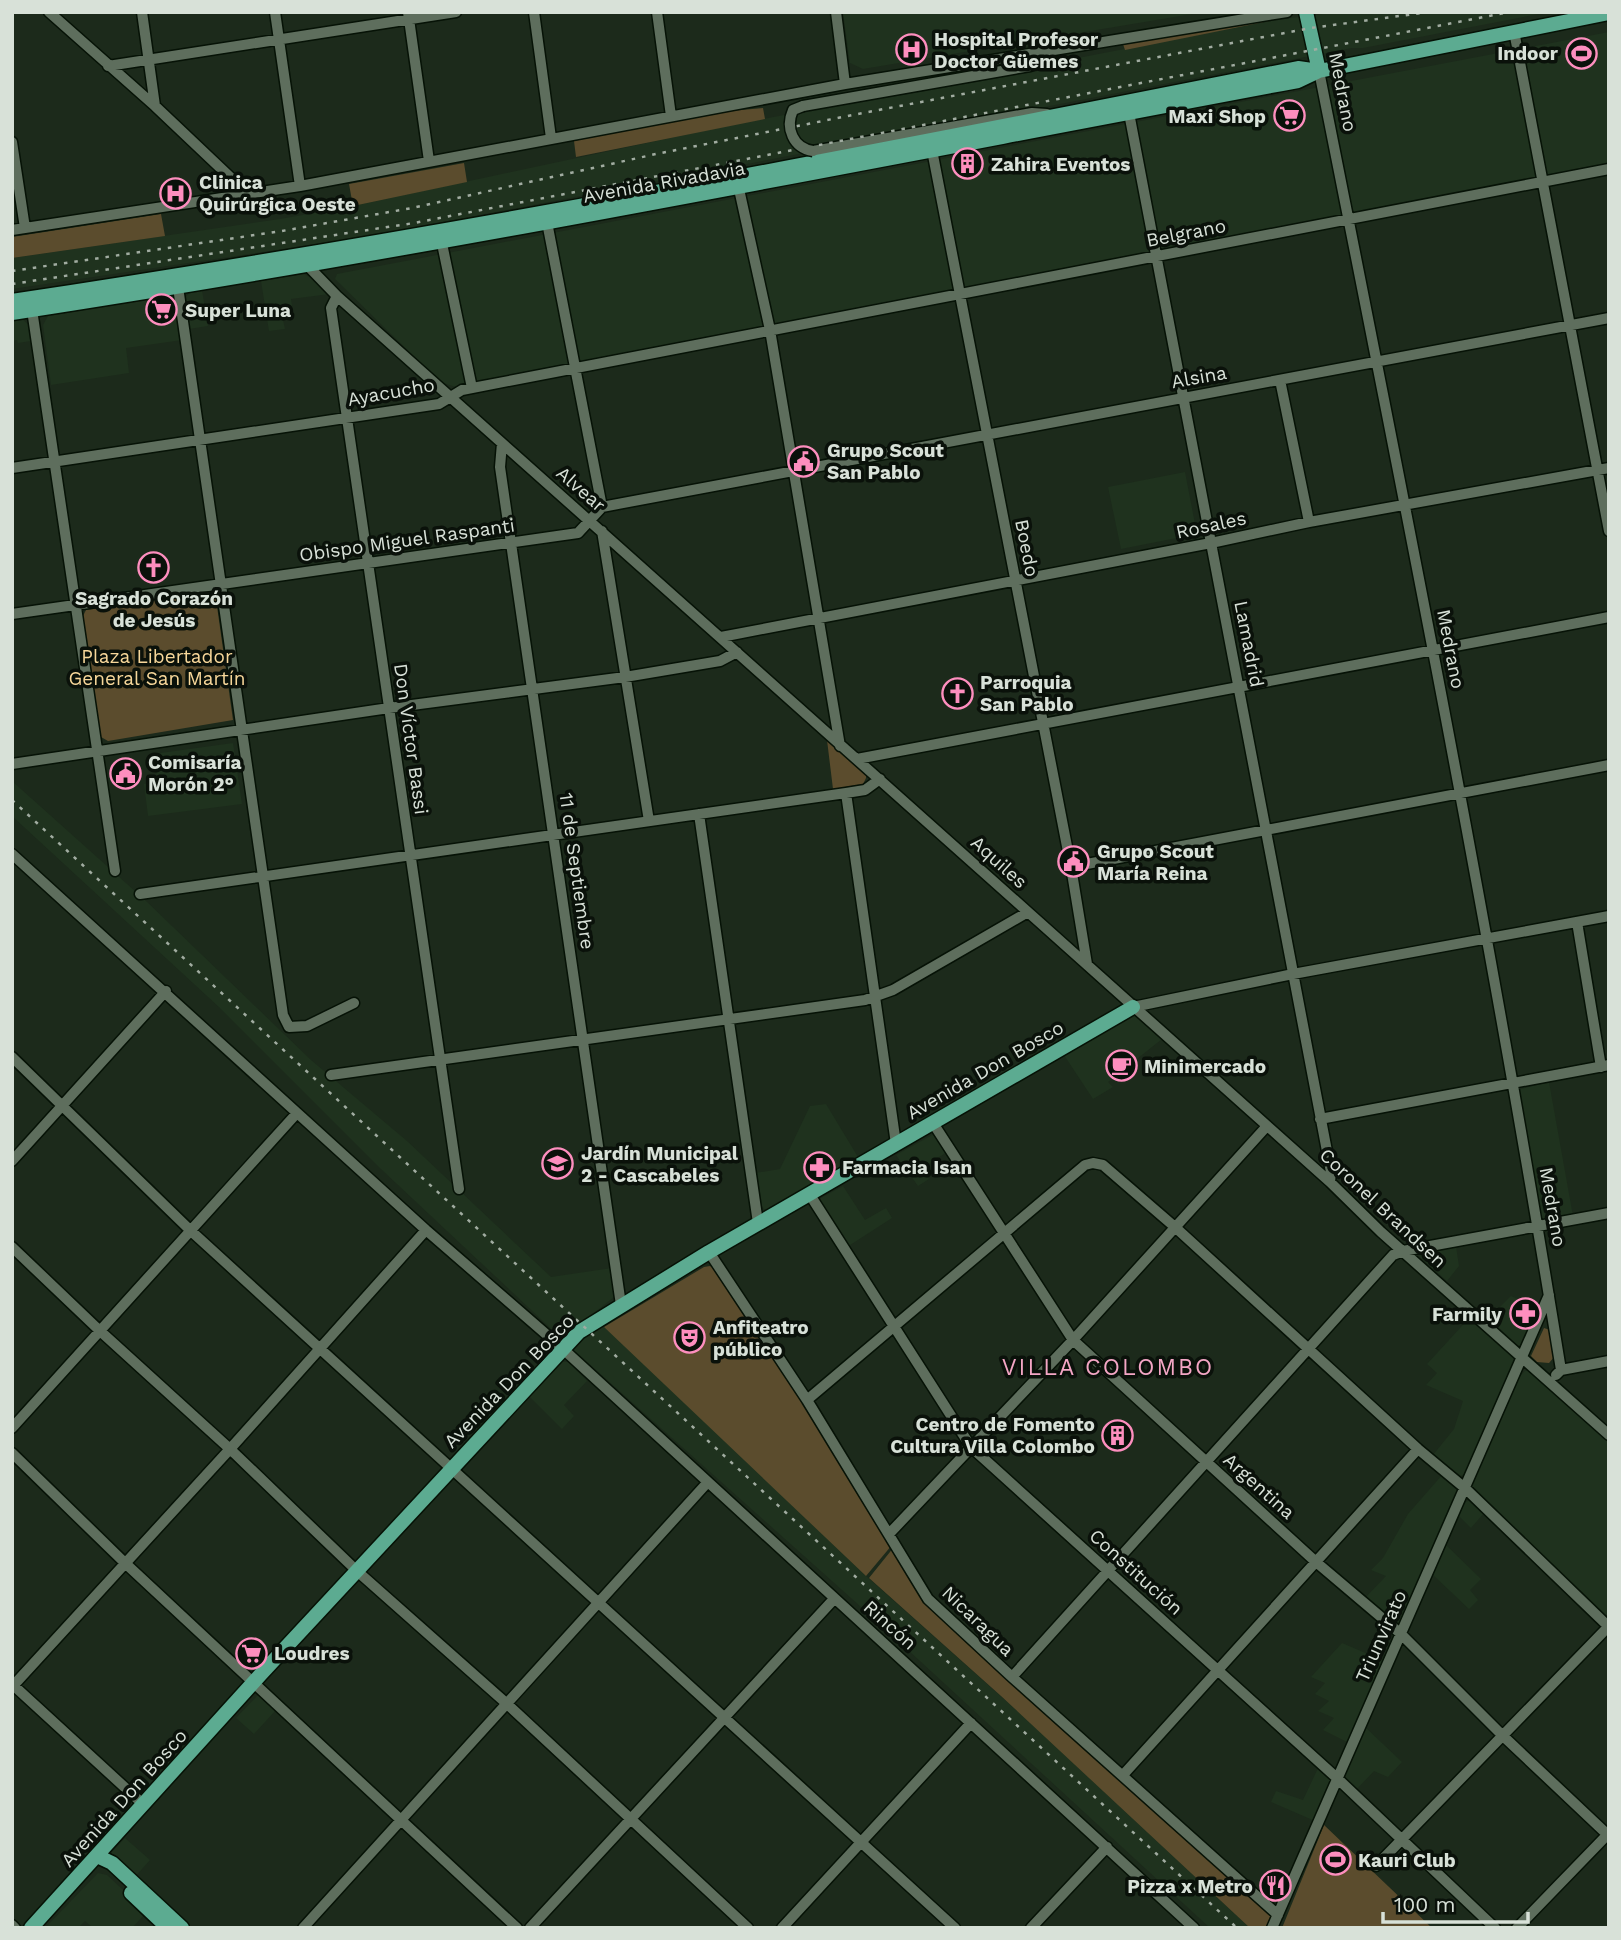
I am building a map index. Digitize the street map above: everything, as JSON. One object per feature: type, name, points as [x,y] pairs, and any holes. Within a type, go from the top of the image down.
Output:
[{"type":"main road","name":"Medrano","points":[[1306,12],[1319,71]]},
{"type":"main road","name":"Avenida Rivadavia","points":[[930,145],[1129,113],[1298,81],[1319,71],[1609,13]]},
{"type":"main road","name":"Avenida Rivadavia","points":[[12,313],[32,304],[441,237],[738,183],[1298,68],[1319,71]]},
{"type":"main road","name":"Avenida Rivadavia","points":[[12,301],[32,304],[178,287],[305,260]]},
{"type":"main road","name":"Avenida Don Bosco","points":[[31,1928],[452,1467],[562,1348],[585,1328],[758,1223],[1133,1007]]},
{"type":"main road","points":[[97,1856],[106,1870],[168,1928]]},
{"type":"main road","points":[[97,1856],[112,1863],[182,1928]]},
{"type":"street","points":[[49,12],[231,178],[235,187],[234,197]]},
{"type":"street","points":[[142,12],[155,106]]},
{"type":"street","points":[[275,12],[300,186]]},
{"type":"street","points":[[108,66],[409,16],[456,12]]},
{"type":"street","points":[[534,12],[551,138]]},
{"type":"street","points":[[657,12],[671,116]]},
{"type":"street","points":[[836,12],[845,84]]},
{"type":"street","points":[[12,230],[300,186],[845,84],[1287,12]]},
{"type":"street","points":[[409,16],[429,162]]},
{"type":"street","points":[[1514,31],[1571,325],[1603,469],[1609,531]]},
{"type":"street","points":[[1052,49],[1043,60],[1030,66],[803,106],[793,110],[790,117],[791,131],[795,142],[803,149],[813,150],[1032,113],[1064,115]]},
{"type":"street","name":"Medrano","points":[[1319,71],[1459,794],[1561,1370]]},
{"type":"street","name":"Lamadrid","points":[[1129,113],[1331,1172],[1330,1182]]},
{"type":"street","points":[[12,142],[25,228]]},
{"type":"street","name":"Boedo","points":[[930,145],[1071,867],[1087,964]]},
{"type":"street","name":"Belgrano","points":[[770,330],[1609,169]]},
{"type":"street","points":[[738,183],[770,330],[840,746]]},
{"type":"street","points":[[546,218],[602,507],[795,472]]},
{"type":"street","points":[[441,237],[472,388]]},
{"type":"street","name":"Alvear","points":[[305,260],[337,296],[840,746]]},
{"type":"street","points":[[178,287],[283,1015],[289,1027],[307,1026],[354,1003]]},
{"type":"street","name":"Don Víctor Bassi","points":[[337,296],[331,308],[459,1189]]},
{"type":"street","points":[[32,304],[115,871]]},
{"type":"street","name":"Alsina","points":[[795,472],[1609,318]]},
{"type":"street","name":"Ayacucho","points":[[12,468],[439,404],[458,392],[472,388],[770,330]]},
{"type":"street","points":[[1280,380],[1309,522]]},
{"type":"street","name":"11 de Septiembre","points":[[502,443],[500,467],[621,1305]]},
{"type":"street","name":"Rosales","points":[[721,637],[1309,522],[1603,469]]},
{"type":"street","name":"Obispo Miguel Raspanti","points":[[12,614],[578,533],[602,507]]},
{"type":"street","points":[[602,531],[649,821]]},
{"type":"street","points":[[857,760],[1609,617]]},
{"type":"street","points":[[12,764],[389,708],[625,677],[720,661],[737,652]]},
{"type":"street","name":"Aquiles","points":[[840,746],[1133,1007]]},
{"type":"street","points":[[1071,867],[1609,765]]},
{"type":"street","points":[[140,894],[846,793],[864,790],[880,779]]},
{"type":"street","points":[[846,793],[895,1144]]},
{"type":"street","points":[[699,814],[758,1223]]},
{"type":"street","name":"Rincón","points":[[12,853],[426,1230],[562,1348],[1194,1928]]},
{"type":"street","points":[[331,1075],[865,1000],[893,990],[1028,912]]},
{"type":"street","points":[[1133,1007],[1293,974],[1609,916]]},
{"type":"street","points":[[1320,1119],[1605,1066],[1577,922]]},
{"type":"street","points":[[12,1161],[166,991]]},
{"type":"street","name":"Coronel Brandsen","points":[[1133,1007],[1609,1434]]},
{"type":"street","points":[[12,1057],[190,1230],[955,1928]]},
{"type":"street","points":[[12,1428],[297,1113]]},
{"type":"street","name":"Argentina","points":[[933,1123],[1073,1340],[1316,1562],[1401,1634],[1502,1735],[1608,1835]]},
{"type":"street","points":[[889,1534],[1073,1340],[1267,1126]]},
{"type":"street","points":[[807,1400],[1085,1166],[1093,1163],[1103,1165],[1418,1449],[1466,1489],[1609,1626],[1376,1866]]},
{"type":"street","name":"Constitución","points":[[810,1195],[971,1447],[1338,1779],[1495,1928]]},
{"type":"street","points":[[1012,1677],[1393,1255],[1609,1213]]},
{"type":"street","points":[[144,1805],[13,1685],[321,1349],[426,1230]]},
{"type":"street","points":[[12,1247],[357,1571],[506,1703],[748,1928]]},
{"type":"street","name":"Nicaragua","points":[[709,1252],[807,1400],[928,1599],[1278,1915]]},
{"type":"street","points":[[1522,1358],[1549,1294]]},
{"type":"street","name":"Triunvirato","points":[[1272,1928],[1522,1358]]},
{"type":"street","points":[[1548,1381],[1561,1370],[1609,1362]]},
{"type":"street","points":[[1123,1775],[1418,1449]]},
{"type":"street","points":[[12,1453],[125,1563],[517,1928]]},
{"type":"street","points":[[303,1928],[707,1483]]},
{"type":"street","points":[[530,1928],[834,1599]]},
{"type":"street","points":[[782,1928],[971,1723]]},
{"type":"street","points":[[1517,1928],[1608,1835]]},
{"type":"street","points":[[1031,1928],[1107,1847]]},
{"type":"shaded area","name":"Hospital Profesor Doctor Güemes","points":[[843,12],[1204,12],[863,69],[850,63]]},
{"type":"shaded area","points":[[1337,12],[1549,12],[371,236],[12,289],[12,258],[353,206],[717,128],[1269,21]]},
{"type":"shaded area","points":[[1609,32],[1609,166],[456,387],[440,382],[335,279],[337,274]]},
{"type":"shaded area","points":[[303,274],[330,294],[291,299],[293,312],[282,315],[285,329],[269,331],[261,281]]},
{"type":"shaded area","points":[[202,290],[208,326],[189,329],[186,297],[190,292]]},
{"type":"shaded area","points":[[167,296],[175,300],[182,340],[126,348],[129,373],[51,385],[43,325],[48,316]]},
{"type":"shaded area","points":[[22,319],[29,325],[31,341],[13,341],[12,351],[12,320]]},
{"type":"shaded area","points":[[1185,472],[1197,534],[1121,549],[1108,487]]},
{"type":"shaded area","points":[[233,743],[242,804],[148,816],[144,784],[158,782],[153,754]]},
{"type":"shaded area","points":[[12,781],[146,901],[311,1060],[407,1141],[551,1277],[612,1268],[614,1297],[590,1316],[613,1334],[866,1576],[1022,1715],[1250,1928],[1210,1928],[870,1615],[577,1353],[381,1169],[220,1008],[12,816]]},
{"type":"shaded area","points":[[1133,1014],[1138,1015],[1162,1039],[1108,1082],[1113,1087],[1093,1099],[1064,1055]]},
{"type":"shaded area","points":[[1549,1082],[1573,1216],[1546,1221],[1541,1220],[1517,1090]]},
{"type":"shaded area","points":[[826,1104],[858,1157],[770,1209],[764,1209],[759,1203],[755,1173],[780,1169],[810,1106]]},
{"type":"shaded area","points":[[934,1134],[947,1152],[922,1168],[929,1179],[918,1186],[896,1155]]},
{"type":"shaded area","points":[[843,1186],[865,1220],[886,1208],[892,1218],[847,1247],[819,1203],[821,1198]]},
{"type":"shaded area","points":[[1456,1246],[1459,1266],[1447,1281],[1420,1257],[1423,1253]]},
{"type":"shaded area","points":[[1511,1296],[1540,1309],[1521,1346],[1489,1318]]},
{"type":"shaded area","points":[[1472,1315],[1515,1355],[1516,1360],[1467,1473],[1460,1476],[1433,1455],[1454,1429],[1463,1401],[1426,1385],[1437,1373],[1427,1364]]},
{"type":"shaded area","points":[[561,1362],[568,1362],[587,1381],[564,1405],[574,1416],[562,1429],[528,1395]]},
{"type":"shaded area","points":[[1525,1371],[1530,1371],[1609,1440],[1609,1616],[1602,1614],[1471,1490],[1519,1377]]},
{"type":"shaded area","points":[[1443,1474],[1457,1487],[1457,1492],[1401,1621],[1397,1624],[1365,1598],[1386,1576],[1371,1570],[1383,1558],[1408,1514]]},
{"type":"shaded area","points":[[1470,1500],[1484,1513],[1471,1528],[1458,1515],[1464,1503]]},
{"type":"shaded area","points":[[1445,1544],[1481,1579],[1470,1590],[1478,1600],[1469,1609],[1431,1573]]},
{"type":"shaded area","points":[[1342,1643],[1384,1661],[1349,1743],[1323,1730],[1334,1718],[1318,1711],[1329,1701],[1315,1694],[1325,1683],[1311,1677]]},
{"type":"shaded area","points":[[257,1696],[261,1696],[276,1710],[254,1734],[236,1718]]},
{"type":"shaded area","points":[[1365,1727],[1402,1762],[1388,1777],[1374,1771],[1356,1790],[1344,1774]]},
{"type":"shaded area","points":[[1319,1766],[1331,1780],[1315,1821],[1271,1802],[1276,1791],[1303,1800]]},
{"type":"shaded area","points":[[125,1838],[150,1860],[134,1878],[111,1857],[112,1852]]},
{"type":"shaded area","points":[[98,1873],[107,1875],[147,1912],[132,1928],[93,1928],[85,1921],[78,1928],[45,1928]]},
{"type":"green space","points":[[1261,20],[1269,21],[1125,50],[1123,44]]},
{"type":"green space","points":[[763,108],[765,119],[576,157],[574,141],[709,113]]},
{"type":"green space","points":[[464,163],[467,182],[353,206],[349,184]]},
{"type":"green space","points":[[161,214],[165,236],[12,258],[12,237]]},
{"type":"green space","name":"Plaza Libertador General San Martín","points":[[215,592],[233,720],[108,741],[101,737],[82,618],[86,610]]},
{"type":"green space","points":[[827,740],[866,774],[863,784],[833,789]]},
{"type":"green space","points":[[710,1266],[716,1270],[811,1413],[892,1545],[866,1576],[604,1327],[704,1267]]},
{"type":"green space","points":[[1544,1328],[1550,1330],[1555,1356],[1549,1363],[1537,1362],[1531,1356]]},
{"type":"green space","points":[[894,1547],[929,1605],[1273,1914],[1267,1928],[1250,1928],[1001,1696],[869,1578]]},
{"type":"green space","name":"Kauri Club","points":[[1324,1825],[1432,1928],[1282,1928]]},
{"type":"railway","points":[[12,271],[282,231],[412,208],[656,154],[863,113],[1311,28],[1429,12]]},
{"type":"railway","points":[[12,284],[414,223],[1510,12]]},
{"type":"railway","points":[[12,800],[1237,1928]]},
{"type":"place","name":"Hospital Profesor Doctor Güemes","points":[[911,50]]},
{"type":"place","name":"Indoor","points":[[1581,53]]},
{"type":"place","name":"Maxi Shop","points":[[1289,116]]},
{"type":"place","name":"Zahira Eventos","points":[[968,164]]},
{"type":"place","name":"Clinica Quirúrgica Oeste","points":[[176,193]]},
{"type":"place","name":"Super Luna","points":[[162,310]]},
{"type":"place","name":"Grupo Scout San Pablo","points":[[804,461]]},
{"type":"place","name":"Sagrado Corazón de Jesús","points":[[154,567]]},
{"type":"place","name":"Parroquia San Pablo","points":[[957,693]]},
{"type":"place","name":"Comisaría Morón 2°","points":[[125,773]]},
{"type":"place","name":"Grupo Scout María Reina","points":[[1074,862]]},
{"type":"place","name":"Minimercado","points":[[1121,1066]]},
{"type":"place","name":"Jardín Municipal 2 - Cascabeles","points":[[558,1164]]},
{"type":"place","name":"Farmacia Isan","points":[[819,1167]]},
{"type":"place","name":"Farmily","points":[[1525,1314]]},
{"type":"place","name":"Anfiteatro público","points":[[690,1338]]},
{"type":"place","name":"Centro de Fomento Cultura Villa Colombo","points":[[1118,1435]]},
{"type":"place","name":"Loudres","points":[[251,1653]]},
{"type":"place","name":"Kauri Club","points":[[1335,1860]]},
{"type":"place","name":"Pizza x Metro","points":[[1276,1886]]},
{"type":"district","name":"VILLA COLOMBO","points":[[1108,1367]]}]
